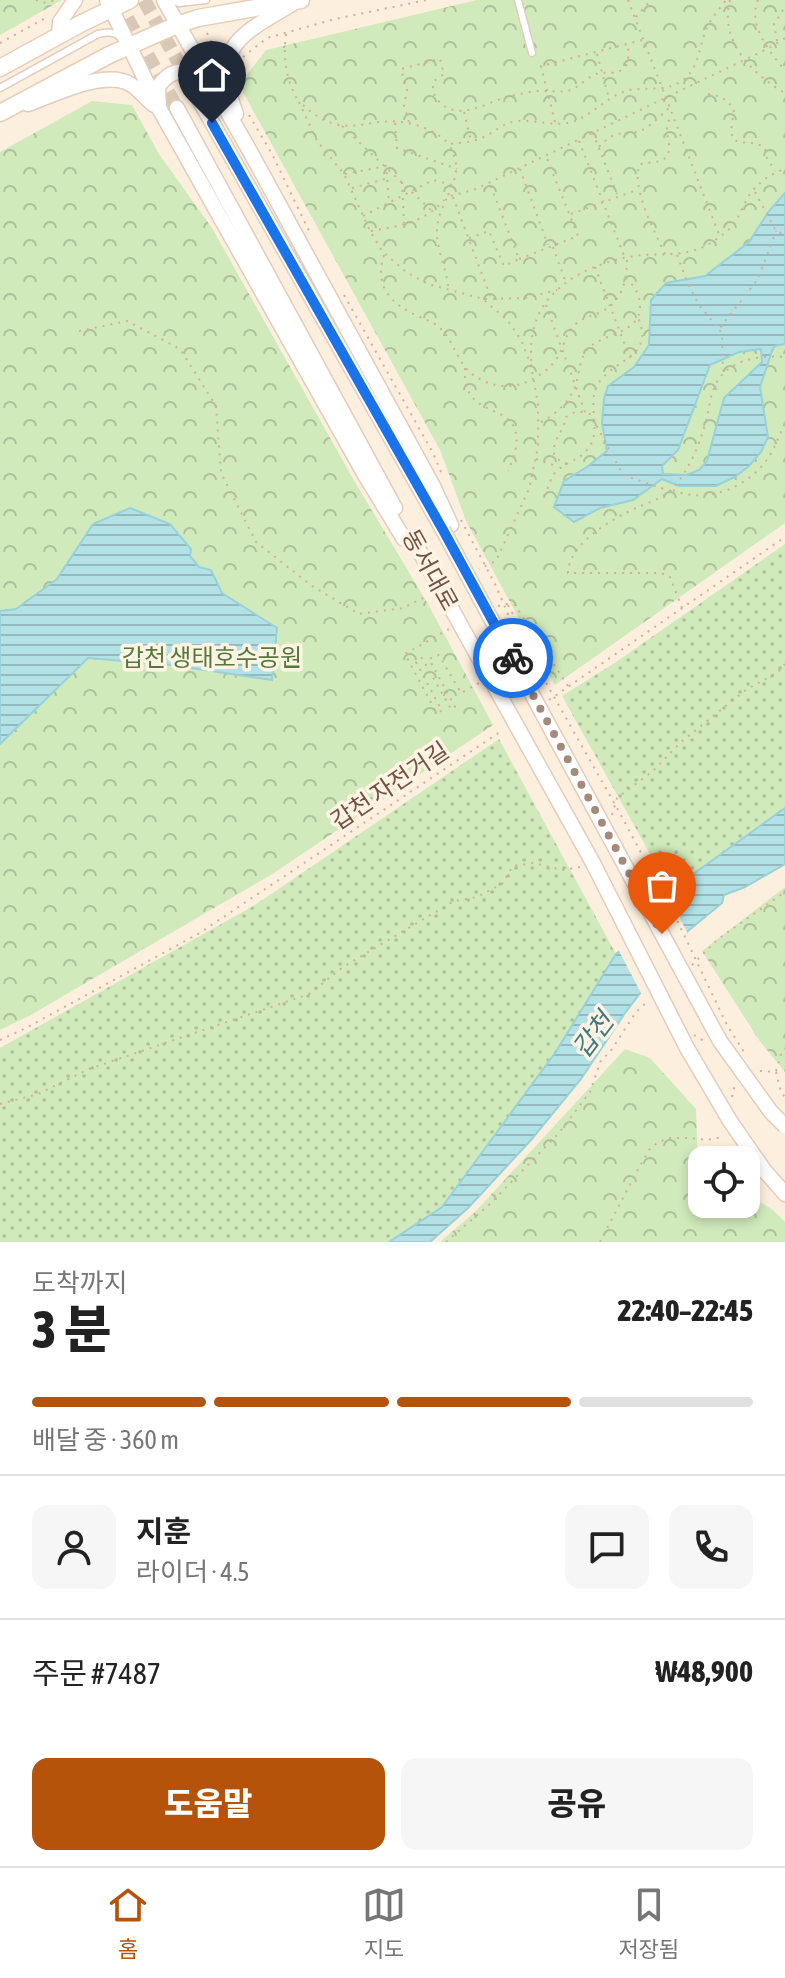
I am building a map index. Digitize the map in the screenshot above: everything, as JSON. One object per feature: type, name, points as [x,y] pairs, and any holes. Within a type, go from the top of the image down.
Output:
[{"type":"main road","points":[[0,68],[109,4],[130,0]]},
{"type":"main road","points":[[0,113],[129,46],[177,25],[198,18],[299,0]]},
{"type":"street","points":[[59,36],[60,22],[75,0]]},
{"type":"street","points":[[164,0],[426,472],[502,639],[720,1041],[771,1112],[785,1126]]},
{"type":"street","points":[[252,155],[226,82],[230,52],[251,29],[299,0]]},
{"type":"street","points":[[109,4],[160,110],[365,475],[404,539],[416,545]]},
{"type":"street","points":[[160,110],[159,86],[176,72],[194,74],[215,91]]},
{"type":"street","points":[[0,113],[96,80],[120,80],[132,85],[160,110]]},
{"type":"street","name":"동서대로","points":[[197,96],[452,525]]},
{"type":"street","name":"동서대로","points":[[177,108],[593,863],[687,1048],[730,1121],[785,1194]]},
{"type":"lane","points":[[172,0],[179,3],[206,0]]},
{"type":"lane","points":[[518,0],[532,53]]},
{"type":"lane","points":[[0,88],[98,34],[108,32],[117,35],[129,46]]},
{"type":"path","points":[[36,0],[46,3],[55,0]]},
{"type":"path","points":[[242,58],[267,38],[335,19],[427,0]]},
{"type":"path","points":[[628,0],[720,237]]},
{"type":"path","points":[[635,18],[651,0]]},
{"type":"path","points":[[728,0],[728,27],[744,59],[785,93]]},
{"type":"path","points":[[449,144],[482,138],[504,124],[527,121],[564,124],[591,113],[609,99],[629,90],[663,89],[684,80],[696,64],[706,28],[728,0]]},
{"type":"path","points":[[758,0],[756,23],[785,70]]},
{"type":"path","points":[[777,43],[774,24],[785,7]]},
{"type":"path","points":[[0,43],[47,17]]},
{"type":"path","points":[[199,44],[213,44],[207,33]]},
{"type":"path","points":[[286,33],[284,53],[290,85],[317,141],[344,174],[370,231],[384,253],[406,272],[428,284],[483,299],[525,298],[560,289]]},
{"type":"path","points":[[370,231],[420,220],[447,197],[476,189],[785,38]]},
{"type":"path","points":[[556,124],[541,66],[643,40]]},
{"type":"path","points":[[409,123],[404,106],[407,90],[401,69],[440,59],[444,74],[434,81],[434,95],[448,109],[464,111],[505,97],[569,90],[595,75],[617,72],[629,60],[628,44]]},
{"type":"path","points":[[596,52],[609,99]]},
{"type":"path","points":[[708,94],[721,96],[728,101],[734,110],[733,139],[739,143],[757,143],[765,148],[775,172]]},
{"type":"path","points":[[299,102],[315,116],[333,124],[409,123],[435,133],[449,144],[457,169],[437,223],[438,245],[447,270],[449,289]]},
{"type":"path","points":[[599,147],[614,134],[646,128],[670,108]]},
{"type":"path","points":[[464,111],[471,141]]},
{"type":"path","points":[[665,255],[638,189],[636,176],[640,164],[667,157],[670,144],[667,122],[673,114]]},
{"type":"path","points":[[250,115],[313,238]]},
{"type":"path","points":[[395,122],[397,148],[457,169]]},
{"type":"path","points":[[341,125],[433,212]]},
{"type":"path","points":[[593,132],[618,197]]},
{"type":"path","points":[[384,253],[379,268],[382,285],[390,298],[442,330],[465,367],[475,376],[491,384],[523,384],[552,364],[560,354],[567,333],[575,325],[617,300],[626,278],[626,258],[578,140]]},
{"type":"path","points":[[469,238],[489,231],[504,266],[578,236],[546,155]]},
{"type":"path","points":[[344,174],[386,166]]},
{"type":"path","points":[[386,166],[389,204]]},
{"type":"path","points":[[519,168],[566,283]]},
{"type":"path","points":[[470,574],[496,561],[529,489],[538,447],[538,404],[531,365],[531,342],[535,322],[545,303],[566,283],[595,266],[626,258],[692,252],[706,246],[732,227],[753,189],[775,172],[785,169]]},
{"type":"path","points":[[351,189],[387,179]]},
{"type":"path","points":[[363,217],[433,180],[453,185]]},
{"type":"path","points":[[402,182],[404,225]]},
{"type":"path","points":[[489,183],[519,259]]},
{"type":"path","points":[[569,215],[638,189]]},
{"type":"path","points":[[753,189],[776,231],[785,235]]},
{"type":"path","points":[[453,196],[491,298]]},
{"type":"path","points":[[719,329],[758,279],[776,231]]},
{"type":"path","points":[[676,254],[699,305],[722,336],[723,372]]},
{"type":"path","points":[[595,266],[630,358]]},
{"type":"path","points":[[544,496],[554,474],[578,459],[595,437],[594,392],[600,381],[636,353],[641,341],[639,295],[626,278]]},
{"type":"path","points":[[342,291],[433,453],[444,480]]},
{"type":"path","points":[[483,299],[508,321],[521,340],[531,365]]},
{"type":"path","points":[[545,303],[586,413]]},
{"type":"path","points":[[538,423],[557,412],[575,385],[586,352],[598,341],[620,333],[638,317]]},
{"type":"path","points":[[79,331],[127,321],[180,349],[216,406],[221,473],[256,542],[312,586],[359,614],[403,608],[430,595]]},
{"type":"path","points":[[682,609],[670,577],[661,573],[568,573],[568,563],[600,529],[675,486],[685,473],[700,441],[713,389],[723,372],[735,364],[757,358],[785,357]]},
{"type":"path","points":[[465,367],[464,380],[472,399],[507,417],[514,427],[516,446],[508,471]]},
{"type":"path","points":[[568,464],[554,456],[555,444],[565,427],[566,417],[575,412],[593,413]]},
{"type":"path","points":[[593,418],[623,475],[679,493],[700,496],[722,493],[760,469],[770,456],[785,424]]},
{"type":"path","points":[[536,459],[560,468]]},
{"type":"path","points":[[452,525],[495,584],[511,621],[631,834],[674,914],[727,1025],[743,1050]]},
{"type":"path","points":[[542,704],[785,537]]},
{"type":"path","points":[[507,604],[541,664],[537,668]]},
{"type":"path","points":[[405,654],[436,712],[442,711],[416,662],[422,658],[451,709],[455,707],[429,659],[439,655],[461,693],[479,683]]},
{"type":"path","points":[[610,822],[617,798],[653,771],[681,742],[747,689],[777,673],[785,664]]},
{"type":"path","name":"갑천 자전거길","points":[[0,1040],[198,934],[503,730]]},
{"type":"path","points":[[0,1104],[38,1094],[89,1069],[309,994],[343,967],[454,901],[477,897],[502,884],[513,866],[533,863],[563,870],[580,868]]},
{"type":"path","points":[[687,969],[718,939],[785,892]]},
{"type":"path","points":[[446,1242],[490,1204],[559,1133],[590,1092],[601,1060],[610,1052],[636,1012],[654,997]]},
{"type":"path","points":[[776,1072],[785,1048]]},
{"type":"path","points":[[752,1063],[760,1075]]},
{"type":"path","points":[[731,1102],[736,1080]]},
{"type":"path","points":[[600,1242],[649,1150],[657,1143],[668,1138],[712,1140],[728,1132]]},
{"type":"green space","points":[[0,0],[62,0],[0,35]]},
{"type":"green space","points":[[477,0],[785,0],[785,523],[555,685],[466,521],[440,450],[239,85],[266,50]]},
{"type":"green space","name":"갑천 생태호수공원","points":[[92,101],[132,105],[159,154],[212,228],[352,477],[428,604],[493,725],[274,873],[0,1030],[0,152]]},
{"type":"green space","points":[[785,544],[785,808],[670,890],[562,696]]},
{"type":"green space","points":[[499,739],[616,954],[555,1053],[442,1207],[389,1242],[0,1242],[0,1048],[255,905]]},
{"type":"green space","points":[[785,887],[785,1072],[759,1040],[702,951]]},
{"type":"green space","points":[[625,1049],[650,1058],[696,1109],[697,1146],[688,1146],[688,1218],[760,1218],[760,1202],[785,1222],[785,1242],[440,1242],[476,1211]]},
{"type":"water","points":[[785,193],[785,344],[775,346],[772,351],[760,387],[768,437],[761,452],[735,477],[716,486],[679,486],[662,479],[633,500],[600,508],[574,522],[554,507],[564,481],[607,451],[602,423],[604,399],[608,386],[634,367],[649,345],[651,300],[666,283],[705,276],[749,242]],"holes":[[[761,349],[762,362],[724,398],[707,461],[699,470],[687,475],[663,474],[662,466],[678,450],[710,365],[739,352]]]},
{"type":"water","points":[[130,508],[170,524],[191,549],[190,556],[199,567],[211,570],[222,593],[277,628],[272,680],[171,665],[88,658],[0,744],[0,611],[16,609],[57,579],[93,524]]},
{"type":"water","name":"갑천","points":[[785,808],[785,864],[724,895],[722,903],[688,931],[625,1013],[581,1079],[531,1140],[468,1208],[430,1242],[389,1242],[442,1207],[555,1053],[616,954],[657,922],[667,893]]},
{"type":"pier","points":[[665,889],[689,936],[643,997],[617,947],[654,920]]},
{"type":"tunnel","points":[[117,0],[177,108]]},
{"type":"tunnel","points":[[144,0],[197,96]]},
{"type":"way so far","points":[[513,658],[662,934]]},
{"type":"route","points":[[212,123],[513,658]]}]
